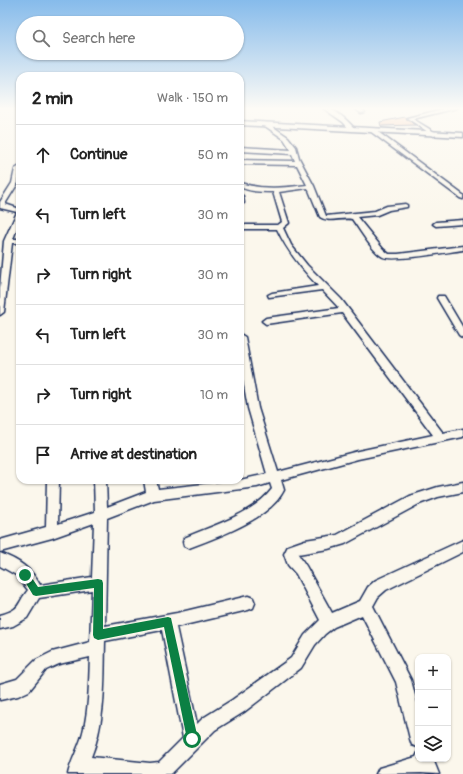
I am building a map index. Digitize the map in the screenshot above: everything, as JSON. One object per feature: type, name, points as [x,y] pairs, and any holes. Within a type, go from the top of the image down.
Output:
[{"type":"street","points":[[291,144],[298,163],[311,186],[322,216],[325,218],[377,213],[386,208],[405,206]]},
{"type":"street","points":[[391,144],[462,196]]},
{"type":"street","points":[[244,148],[293,152]]},
{"type":"street","points":[[244,162],[298,163]]},
{"type":"street","points":[[16,178],[15,183],[0,205],[16,211]]},
{"type":"street","points":[[244,187],[248,189],[275,189],[311,186]]},
{"type":"street","points":[[244,227],[279,227],[286,223],[275,189]]},
{"type":"street","points":[[351,216],[369,235],[380,251],[387,256],[463,248]]},
{"type":"street","points":[[0,312],[5,284],[4,270],[8,241],[16,220]]},
{"type":"street","points":[[436,224],[463,222]]},
{"type":"street","points":[[279,227],[288,245],[304,267],[335,298],[440,438]]},
{"type":"street","points":[[8,241],[16,241]]},
{"type":"street","points":[[272,295],[324,287]]},
{"type":"street","points":[[441,298],[463,335]]},
{"type":"street","points":[[266,322],[344,310]]},
{"type":"street","points":[[189,542],[255,512],[270,502],[278,490],[276,478],[255,415],[244,358]]},
{"type":"street","points":[[244,482],[257,482],[276,478],[358,455],[463,433]]},
{"type":"street","points":[[52,532],[53,484]]},
{"type":"street","points":[[100,484],[101,515],[96,698],[90,738],[78,769],[163,772],[192,739],[209,724],[238,706],[296,663],[314,634],[329,622],[365,606],[373,592],[381,585],[463,546]]},
{"type":"street","points":[[151,484],[153,495]]},
{"type":"street","points":[[0,546],[52,532],[153,495],[197,484]]},
{"type":"street","points":[[329,622],[301,570],[293,561],[291,554],[293,550],[302,546],[325,544],[340,540],[412,501],[454,488],[463,487]]},
{"type":"street","points":[[0,559],[22,572],[32,583],[36,592]]},
{"type":"street","points":[[0,622],[18,616],[23,612],[30,597],[36,592],[98,583]]},
{"type":"street","points":[[0,692],[18,688],[23,685],[41,665],[98,641],[168,622],[248,603]]},
{"type":"street","points":[[365,606],[403,680],[415,727]]},
{"type":"street","points":[[168,622],[192,739]]},
{"type":"street","points":[[385,774],[427,765]]},
{"type":"route","points":[[25,575],[32,583],[36,592],[98,583],[98,635],[168,622],[192,739]]}]
